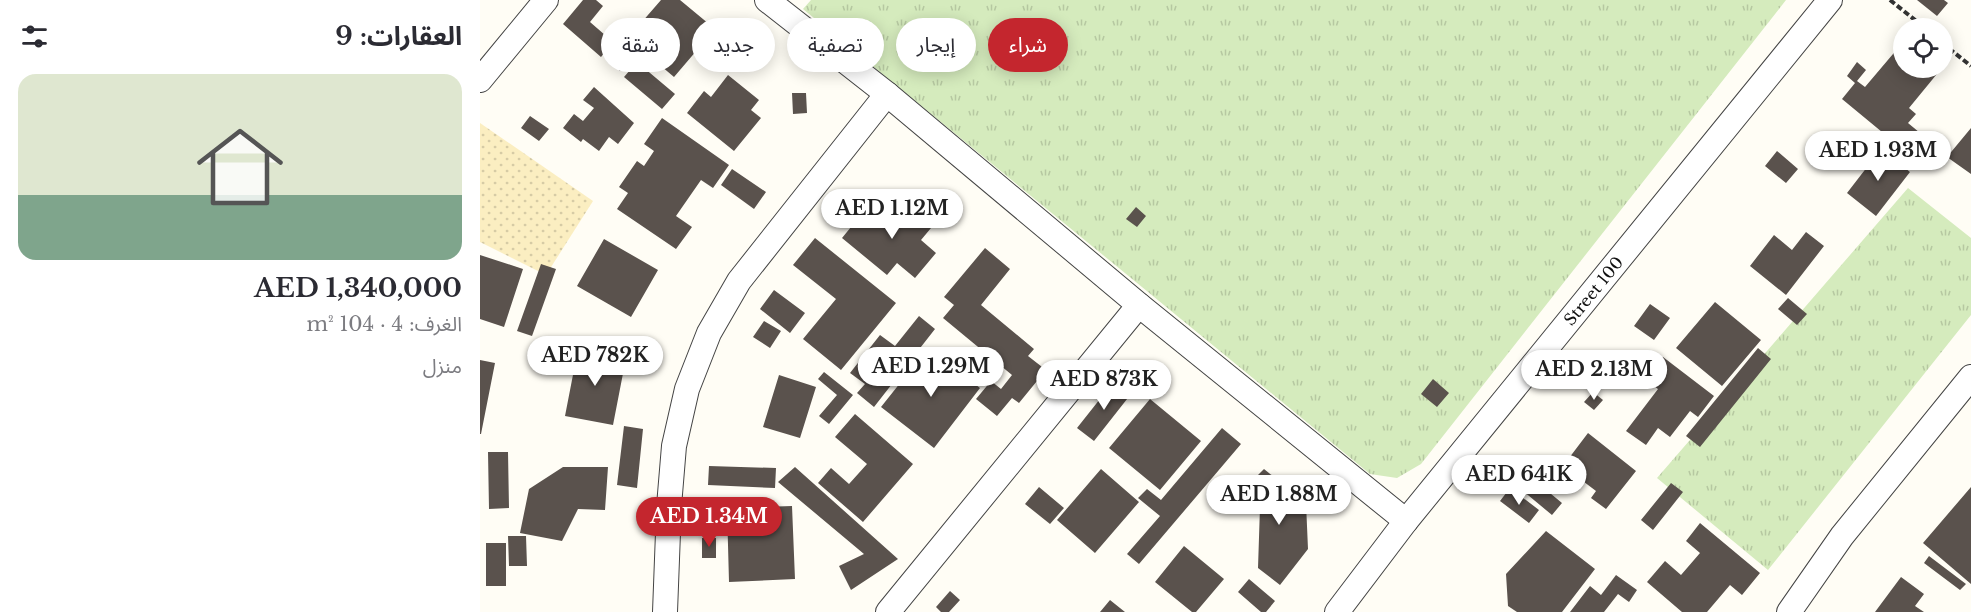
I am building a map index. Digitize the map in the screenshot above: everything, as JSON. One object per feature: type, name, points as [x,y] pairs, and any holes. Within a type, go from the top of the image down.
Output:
[{"type":"street","points":[[480,80],[546,0]]},
{"type":"street","points":[[767,0],[887,94],[1139,305],[1406,521]]},
{"type":"street","name":"Street 100","points":[[1336,612],[1406,521],[1830,0]]},
{"type":"street","points":[[665,612],[674,446],[687,388],[710,333],[740,281],[887,94]]},
{"type":"street","points":[[888,612],[1139,305]]},
{"type":"street","points":[[1789,612],[1842,536],[1971,377]]},
{"type":"path","points":[[1890,0],[1912,18]]},
{"type":"path","points":[[1953,52],[1971,66]]},
{"type":"green space","points":[[811,0],[1786,0],[1421,464],[1397,478],[1370,474],[880,72],[884,72],[884,18],[814,18],[803,9]]},
{"type":"green space","points":[[1908,188],[1971,238],[1971,315],[1768,570],[1657,478]]},
{"type":"sand","points":[[480,123],[593,201],[546,275],[480,242]]},
{"type":"building","points":[[583,0],[596,0],[603,6],[590,22],[601,32],[601,57],[563,24]]},
{"type":"building","points":[[661,0],[680,0],[702,18],[692,18],[692,56],[680,70],[680,18],[645,18]]},
{"type":"building","points":[[1917,0],[1944,0],[1948,3],[1937,16]]},
{"type":"building","points":[[1893,54],[1893,78],[1934,78],[1909,108],[1916,114],[1908,123],[1943,152],[1928,170],[1842,99],[1855,83],[1847,76],[1857,62],[1866,70],[1857,81],[1865,87]]},
{"type":"building","points":[[628,72],[649,72],[675,94],[662,109],[624,77]]},
{"type":"building","points":[[668,72],[678,72],[674,77]]},
{"type":"building","points":[[728,75],[759,100],[751,110],[761,118],[734,151],[687,113],[704,91],[711,97]]},
{"type":"building","points":[[594,87],[634,123],[618,144],[609,137],[599,151],[583,139],[581,142],[563,128],[574,114],[583,121],[594,108],[583,100]]},
{"type":"building","points":[[792,93],[806,93],[807,113],[793,114]]},
{"type":"building","points":[[530,116],[549,129],[539,141],[521,128]]},
{"type":"building","points":[[662,118],[729,165],[713,188],[701,180],[676,216],[692,227],[676,249],[617,209],[628,193],[619,187],[637,161],[644,166],[654,151],[644,144]]},
{"type":"building","points":[[1971,128],[1971,174],[1947,157]]},
{"type":"building","points":[[1881,149],[1910,172],[1876,216],[1847,193]]},
{"type":"building","points":[[1777,151],[1798,169],[1786,183],[1765,166]]},
{"type":"building","points":[[732,169],[766,192],[754,209],[721,185]]},
{"type":"building","points":[[893,197],[931,228],[921,240],[936,253],[915,278],[897,263],[887,275],[842,238],[860,216],[870,225]]},
{"type":"building","points":[[1136,207],[1146,216],[1137,227],[1126,219]]},
{"type":"building","points":[[1806,232],[1824,246],[1786,295],[1750,266],[1774,235],[1792,250]]},
{"type":"building","points":[[815,238],[896,303],[841,370],[803,339],[836,299],[793,265]]},
{"type":"building","points":[[604,239],[658,270],[631,317],[577,286]]},
{"type":"building","points":[[985,248],[1010,269],[981,305],[1034,349],[1028,356],[1046,370],[1019,403],[1012,398],[997,416],[976,399],[991,381],[1001,389],[1012,375],[943,318],[954,305],[944,297]]},
{"type":"building","points":[[480,255],[523,269],[504,327],[480,319]]},
{"type":"building","points":[[541,264],[556,269],[532,336],[517,331]]},
{"type":"building","points":[[774,290],[805,313],[790,333],[760,309]]},
{"type":"building","points":[[1788,298],[1807,314],[1797,325],[1778,309]]},
{"type":"building","points":[[1715,302],[1761,340],[1722,386],[1676,348]]},
{"type":"building","points":[[1650,304],[1670,318],[1654,340],[1634,326]]},
{"type":"building","points":[[919,316],[935,329],[874,407],[857,393],[865,384],[850,373],[880,335],[895,346]]},
{"type":"building","points":[[764,321],[781,331],[770,348],[753,337]]},
{"type":"building","points":[[928,348],[980,388],[934,448],[881,407]]},
{"type":"building","points":[[1758,348],[1771,359],[1700,447],[1686,436]]},
{"type":"building","points":[[578,349],[626,358],[613,425],[565,416]]},
{"type":"building","points":[[1663,357],[1714,396],[1698,417],[1690,411],[1670,437],[1658,428],[1646,445],[1626,431],[1658,389],[1646,380]]},
{"type":"building","points":[[480,360],[495,363],[481,434],[480,434]]},
{"type":"building","points":[[824,372],[853,395],[829,424],[819,416],[837,395],[818,379]]},
{"type":"building","points":[[779,375],[816,387],[800,438],[763,427]]},
{"type":"building","points":[[1433,379],[1449,393],[1437,407],[1421,394]]},
{"type":"building","points":[[1115,380],[1131,394],[1094,441],[1077,428]]},
{"type":"building","points":[[1593,392],[1603,400],[1594,410],[1584,402]]},
{"type":"building","points":[[1150,399],[1201,441],[1160,490],[1109,448]]},
{"type":"building","points":[[855,414],[913,464],[863,522],[818,483],[831,468],[849,484],[867,464],[835,437]]},
{"type":"building","points":[[624,426],[643,429],[637,488],[617,485]]},
{"type":"building","points":[[1222,428],[1241,444],[1139,564],[1127,554],[1160,516],[1138,498],[1147,489],[1161,500]]},
{"type":"building","points":[[1588,433],[1636,471],[1606,509],[1591,498],[1596,491],[1563,466]]},
{"type":"building","points":[[488,452],[508,452],[509,508],[489,509]]},
{"type":"building","points":[[709,466],[776,468],[775,488],[708,485]]},
{"type":"building","points":[[563,467],[608,467],[605,510],[578,509],[562,541],[520,533],[529,489]]},
{"type":"building","points":[[795,467],[898,559],[851,590],[839,566],[864,554],[778,482]]},
{"type":"building","points":[[1101,469],[1139,502],[1095,553],[1057,520]]},
{"type":"building","points":[[1264,469],[1306,503],[1308,549],[1280,585],[1258,568],[1260,507],[1243,490]]},
{"type":"building","points":[[1533,479],[1562,503],[1552,515],[1523,491]]},
{"type":"building","points":[[1671,483],[1683,492],[1653,530],[1641,520]]},
{"type":"building","points":[[1039,487],[1064,508],[1050,524],[1025,504]]},
{"type":"building","points":[[1971,487],[1971,584],[1923,543]]},
{"type":"building","points":[[1510,488],[1539,510],[1529,523],[1500,501]]},
{"type":"building","points":[[792,506],[795,579],[729,582],[727,508]]},
{"type":"building","points":[[1700,523],[1760,573],[1742,595],[1730,585],[1707,612],[1682,612],[1647,582],[1665,561],[1681,575],[1700,553],[1686,541]]},
{"type":"building","points":[[1546,531],[1595,569],[1562,612],[1517,612],[1508,606],[1506,574]]},
{"type":"building","points":[[508,536],[526,536],[527,566],[509,566]]},
{"type":"building","points":[[702,538],[716,538],[716,558],[702,558]]},
{"type":"building","points":[[486,543],[506,543],[506,586],[486,586]]},
{"type":"building","points":[[1184,546],[1224,579],[1196,612],[1192,612],[1155,582]]},
{"type":"building","points":[[1929,556],[1966,584],[1960,590],[1924,563]]},
{"type":"building","points":[[1616,575],[1637,590],[1629,602],[1618,594],[1604,612],[1570,612],[1590,586],[1601,595]]},
{"type":"building","points":[[1901,577],[1924,594],[1915,606],[1924,612],[1875,612]]},
{"type":"building","points":[[1249,579],[1275,601],[1266,612],[1261,612],[1238,592]]},
{"type":"building","points":[[950,591],[960,600],[949,612],[941,612],[936,607]]},
{"type":"building","points":[[1110,600],[1125,612],[1100,612]]}]
